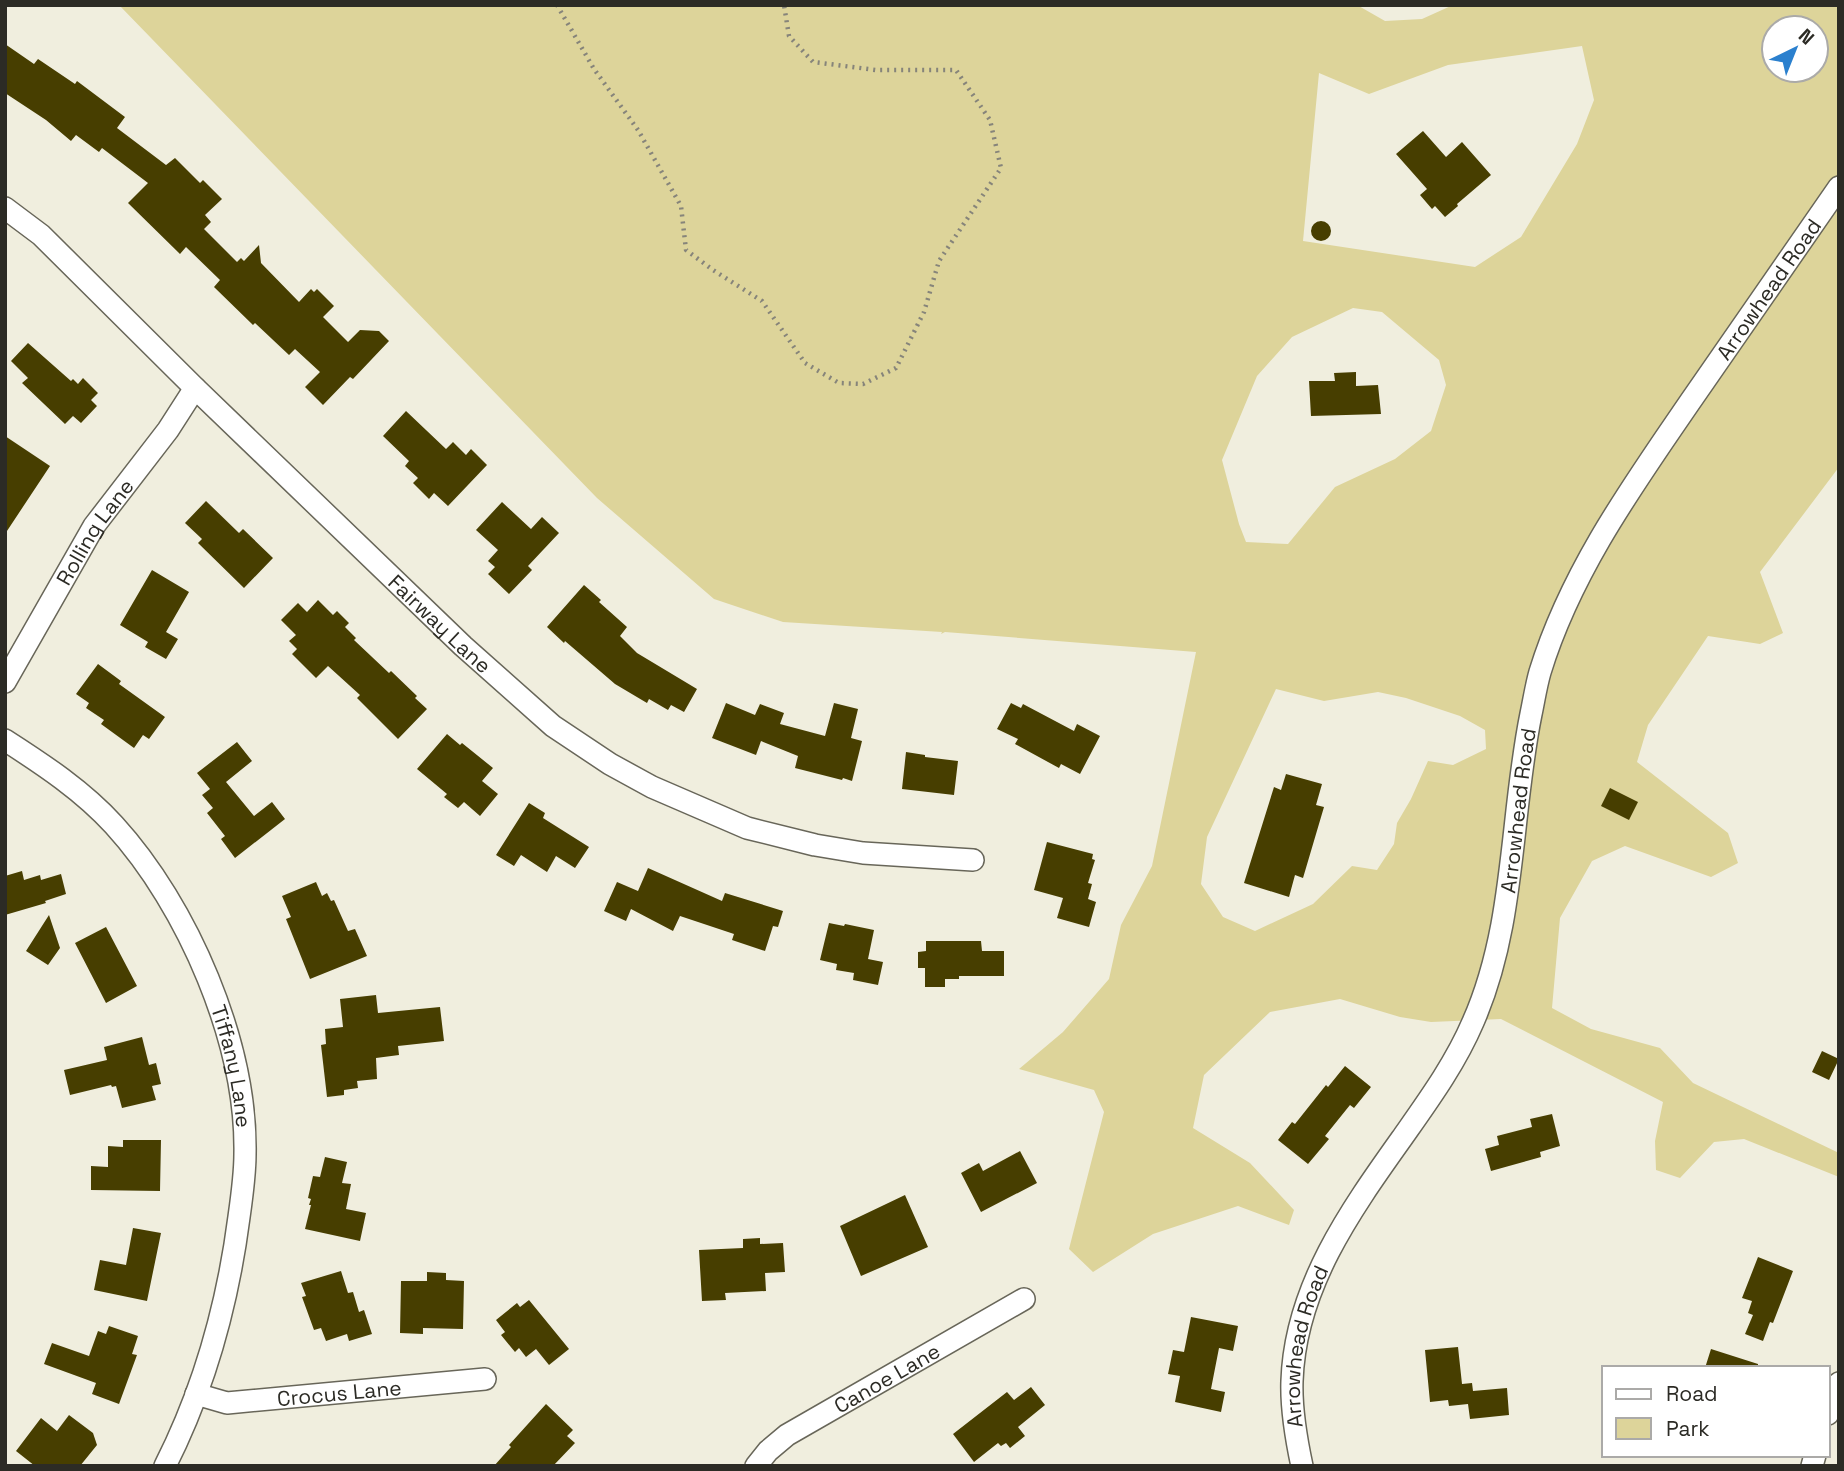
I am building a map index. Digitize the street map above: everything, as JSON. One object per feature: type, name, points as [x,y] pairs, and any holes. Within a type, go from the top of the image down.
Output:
[{"type":"street","name":"Arrowhead Road","points":[[1302,1466],[1295,1431],[1291,1385],[1295,1345],[1303,1310],[1324,1259],[1349,1215],[1455,1060],[1474,1021],[1492,970],[1506,904],[1523,751],[1539,674],[1563,610],[1601,536],[1646,466],[1839,187]]},
{"type":"street","name":"Fairway Lane","points":[[5,208],[41,235],[195,388],[463,646],[553,726],[610,764],[652,787],[747,828],[815,845],[863,852],[973,860]]},
{"type":"street","name":"Rolling Lane","points":[[5,682],[94,526],[168,430],[195,388]]},
{"type":"street","name":"Tiffany Lane","points":[[5,740],[45,765],[77,790],[113,824],[142,859],[187,930],[223,1019],[234,1058],[244,1114],[246,1153],[233,1262],[212,1345],[196,1394],[165,1466]]},
{"type":"street","name":"Canoe Lane","points":[[756,1466],[768,1451],[787,1435],[1024,1299]]},
{"type":"street","name":"Crocus Lane","points":[[196,1394],[227,1403],[485,1379]]},
{"type":"street","points":[[1830,1408],[1839,1383]]},
{"type":"path","points":[[557,5],[594,69],[638,130],[681,206],[686,250],[762,302],[805,363],[839,383],[863,384],[896,368],[924,312],[939,261],[1001,168],[990,120],[956,70],[876,70],[813,62],[789,36],[784,5]]},
{"type":"green space","points":[[119,5],[1357,5],[1385,21],[1422,19],[1453,5],[1839,5],[1839,467],[1760,572],[1783,633],[1760,644],[1708,636],[1648,725],[1637,762],[1728,833],[1738,863],[1711,877],[1625,846],[1592,861],[1560,918],[1552,1008],[1591,1029],[1660,1048],[1693,1083],[1839,1153],[1839,1177],[1744,1139],[1714,1142],[1680,1178],[1656,1170],[1655,1141],[1663,1102],[1501,1019],[1431,1022],[1400,1017],[1340,999],[1270,1012],[1204,1075],[1193,1128],[1250,1163],[1294,1210],[1289,1225],[1238,1206],[1153,1234],[1093,1272],[1069,1249],[1104,1112],[1094,1090],[1019,1069],[1063,1032],[1109,979],[1121,925],[1152,866],[1196,652],[783,622],[714,599],[597,498]],"holes":[[[1582,46],[1594,100],[1577,144],[1521,237],[1475,267],[1303,241],[1319,73],[1369,94],[1448,65]],[[1353,308],[1382,312],[1439,360],[1446,385],[1431,431],[1395,459],[1335,487],[1288,544],[1246,542],[1222,460],[1257,376],[1292,337]],[[1276,689],[1324,701],[1378,692],[1406,698],[1460,716],[1485,730],[1486,749],[1453,765],[1428,761],[1397,823],[1394,844],[1377,870],[1352,866],[1313,904],[1255,931],[1223,917],[1201,884],[1207,837]]]},
{"type":"building","points":[[5,44],[34,64],[38,59],[75,84],[77,81],[125,117],[117,128],[166,165],[175,158],[200,183],[203,180],[222,199],[205,215],[211,222],[204,229],[237,262],[241,258],[244,261],[259,245],[261,263],[299,302],[311,289],[314,292],[317,289],[334,306],[323,317],[348,342],[360,330],[379,331],[389,341],[353,379],[350,377],[323,405],[305,387],[320,372],[295,349],[289,355],[255,323],[253,325],[214,287],[220,280],[186,247],[180,254],[128,203],[148,183],[102,148],[99,152],[76,135],[71,141],[46,120],[5,93]]},
{"type":"building","points":[[1423,131],[1446,157],[1462,142],[1491,175],[1445,217],[1435,206],[1432,209],[1420,195],[1427,189],[1396,154]]},
{"type":"building","points":[[1321,221],[1328,224],[1331,231],[1328,238],[1321,241],[1314,238],[1311,231],[1314,224]]},
{"type":"building","points":[[28,343],[71,381],[73,379],[78,384],[83,378],[98,393],[91,400],[97,406],[81,423],[73,416],[65,424],[22,383],[28,378],[11,361]]},
{"type":"building","points":[[1356,372],[1356,386],[1378,385],[1381,414],[1311,416],[1309,381],[1335,381],[1334,373]]},
{"type":"building","points":[[406,411],[446,449],[453,442],[466,455],[471,449],[487,465],[448,506],[434,493],[429,499],[413,483],[418,478],[405,466],[409,461],[383,436]]},
{"type":"building","points":[[5,436],[50,466],[5,534]]},
{"type":"building","points":[[206,501],[239,533],[243,529],[273,558],[244,588],[198,543],[202,539],[185,523]]},
{"type":"building","points":[[502,502],[531,529],[542,517],[559,533],[528,566],[532,570],[509,594],[488,574],[495,567],[488,561],[498,550],[476,530]]},
{"type":"building","points":[[152,570],[189,592],[166,632],[178,639],[166,659],[145,647],[148,642],[120,625]]},
{"type":"building","points":[[584,585],[627,627],[620,636],[637,653],[697,689],[684,712],[671,705],[668,710],[649,699],[647,703],[615,684],[547,627]]},
{"type":"building","points":[[318,600],[333,615],[337,611],[349,623],[345,627],[356,638],[354,640],[389,673],[391,671],[427,709],[398,739],[357,698],[360,695],[328,666],[316,678],[292,654],[297,649],[289,641],[296,635],[281,620],[298,603],[307,612]]},
{"type":"building","points":[[98,664],[121,681],[119,684],[165,717],[149,739],[143,735],[134,748],[101,724],[104,720],[86,708],[89,703],[76,694]]},
{"type":"building","points":[[726,703],[755,715],[760,704],[784,713],[780,724],[825,736],[834,703],[858,709],[851,738],[862,741],[852,781],[795,768],[798,756],[761,741],[756,755],[712,738]]},
{"type":"building","points":[[1011,703],[1021,708],[1023,704],[1074,731],[1077,724],[1100,736],[1080,774],[1061,764],[1059,768],[1015,744],[1018,739],[997,729]]},
{"type":"building","points":[[447,734],[493,768],[482,781],[498,794],[480,816],[464,802],[458,808],[444,797],[447,794],[417,769]]},
{"type":"building","points":[[237,742],[252,761],[226,782],[254,816],[272,802],[285,819],[235,858],[221,839],[225,836],[207,813],[213,808],[202,795],[210,789],[197,773]]},
{"type":"building","points":[[906,752],[958,761],[954,795],[902,789]]},
{"type":"building","points":[[1286,774],[1322,784],[1316,805],[1324,807],[1303,878],[1295,875],[1289,897],[1244,883],[1274,787],[1281,790]]},
{"type":"building","points":[[1610,788],[1638,802],[1629,820],[1601,806]]},
{"type":"building","points":[[529,803],[545,813],[543,818],[589,847],[575,868],[556,856],[547,872],[521,855],[514,866],[496,855]]},
{"type":"building","points":[[1047,842],[1093,854],[1092,859],[1095,860],[1088,883],[1092,884],[1088,899],[1096,902],[1089,927],[1057,918],[1063,898],[1034,890]]},
{"type":"building","points":[[648,868],[722,901],[725,893],[783,911],[778,927],[773,926],[765,951],[732,940],[734,934],[680,916],[673,931],[631,909],[626,921],[604,911],[617,882],[638,891]]},
{"type":"building","points":[[22,871],[24,880],[40,875],[41,880],[61,874],[66,894],[5,915],[5,876]]},
{"type":"building","points":[[316,882],[322,896],[327,893],[331,901],[334,900],[348,931],[355,929],[367,956],[310,979],[286,919],[291,917],[282,896]]},
{"type":"building","points":[[49,915],[60,948],[48,965],[26,951]]},
{"type":"building","points":[[829,923],[874,930],[868,959],[883,962],[878,985],[853,980],[854,973],[836,970],[837,964],[820,960]]},
{"type":"building","points":[[106,927],[137,986],[106,1003],[75,943]]},
{"type":"building","points":[[926,941],[981,941],[982,951],[1004,951],[1004,976],[959,976],[959,979],[945,979],[945,987],[925,987],[925,968],[918,968],[918,952],[926,951]]},
{"type":"building","points":[[376,995],[378,1013],[440,1007],[444,1041],[398,1046],[399,1055],[376,1058],[377,1079],[357,1081],[358,1088],[344,1090],[344,1095],[327,1097],[321,1045],[326,1044],[325,1029],[343,1027],[340,999]]},
{"type":"building","points":[[142,1037],[149,1065],[156,1063],[161,1084],[152,1086],[156,1100],[122,1108],[116,1086],[111,1085],[70,1095],[64,1070],[107,1060],[104,1047]]},
{"type":"building","points":[[1822,1051],[1839,1059],[1829,1080],[1812,1072]]},
{"type":"building","points":[[1345,1066],[1371,1087],[1354,1108],[1350,1105],[1325,1136],[1329,1139],[1308,1164],[1278,1140]]},
{"type":"building","points":[[1552,1114],[1560,1146],[1540,1152],[1541,1157],[1491,1171],[1485,1149],[1499,1145],[1497,1136],[1532,1127],[1530,1119]]},
{"type":"building","points":[[123,1140],[161,1140],[160,1191],[91,1190],[91,1166],[108,1167],[108,1146],[123,1147]]},
{"type":"building","points":[[1020,1151],[1037,1183],[981,1212],[961,1173],[979,1163],[983,1171]]},
{"type":"building","points":[[325,1157],[347,1162],[342,1183],[351,1184],[346,1209],[366,1213],[360,1241],[305,1229],[311,1205],[311,1199],[308,1198],[313,1176],[320,1177]]},
{"type":"building","points":[[905,1195],[928,1247],[861,1276],[840,1226]]},
{"type":"building","points":[[133,1228],[161,1233],[147,1301],[94,1290],[100,1260],[126,1265]]},
{"type":"building","points":[[760,1238],[760,1244],[783,1243],[785,1272],[765,1273],[766,1291],[725,1293],[726,1300],[702,1301],[699,1250],[743,1248],[743,1239]]},
{"type":"building","points":[[1758,1257],[1793,1271],[1773,1323],[1770,1322],[1763,1341],[1745,1334],[1753,1315],[1748,1313],[1752,1301],[1742,1298]]},
{"type":"building","points":[[341,1271],[348,1293],[353,1292],[359,1312],[364,1310],[372,1334],[349,1341],[347,1334],[326,1341],[321,1328],[314,1330],[302,1297],[306,1296],[301,1283]]},
{"type":"building","points":[[427,1272],[446,1273],[446,1280],[464,1281],[463,1329],[423,1328],[423,1334],[400,1333],[401,1281],[427,1281]]},
{"type":"building","points":[[529,1300],[569,1349],[549,1365],[536,1349],[526,1357],[519,1348],[515,1352],[501,1335],[505,1332],[496,1320],[517,1303],[520,1307]]},
{"type":"building","points":[[1191,1317],[1238,1326],[1233,1351],[1219,1348],[1211,1389],[1225,1392],[1221,1412],[1175,1402],[1180,1376],[1168,1374],[1173,1350],[1184,1352]]},
{"type":"building","points":[[109,1326],[138,1336],[132,1354],[137,1355],[119,1404],[92,1394],[96,1383],[44,1364],[52,1343],[89,1356],[98,1331],[106,1334]]},
{"type":"building","points":[[1458,1347],[1462,1384],[1472,1383],[1473,1391],[1507,1388],[1509,1415],[1470,1419],[1468,1404],[1449,1406],[1448,1400],[1430,1402],[1425,1350]]},
{"type":"building","points":[[1711,1349],[1758,1364],[1758,1366],[1706,1366]]},
{"type":"building","points":[[1031,1387],[1045,1405],[1018,1427],[1025,1436],[1010,1448],[1006,1443],[1001,1446],[998,1443],[974,1462],[953,1434],[1007,1392],[1014,1400]]},
{"type":"building","points":[[546,1404],[573,1430],[567,1436],[575,1443],[553,1466],[494,1466],[511,1447],[509,1445]]},
{"type":"building","points":[[69,1415],[93,1433],[97,1445],[80,1466],[35,1466],[16,1451],[41,1418],[57,1431]]}]
